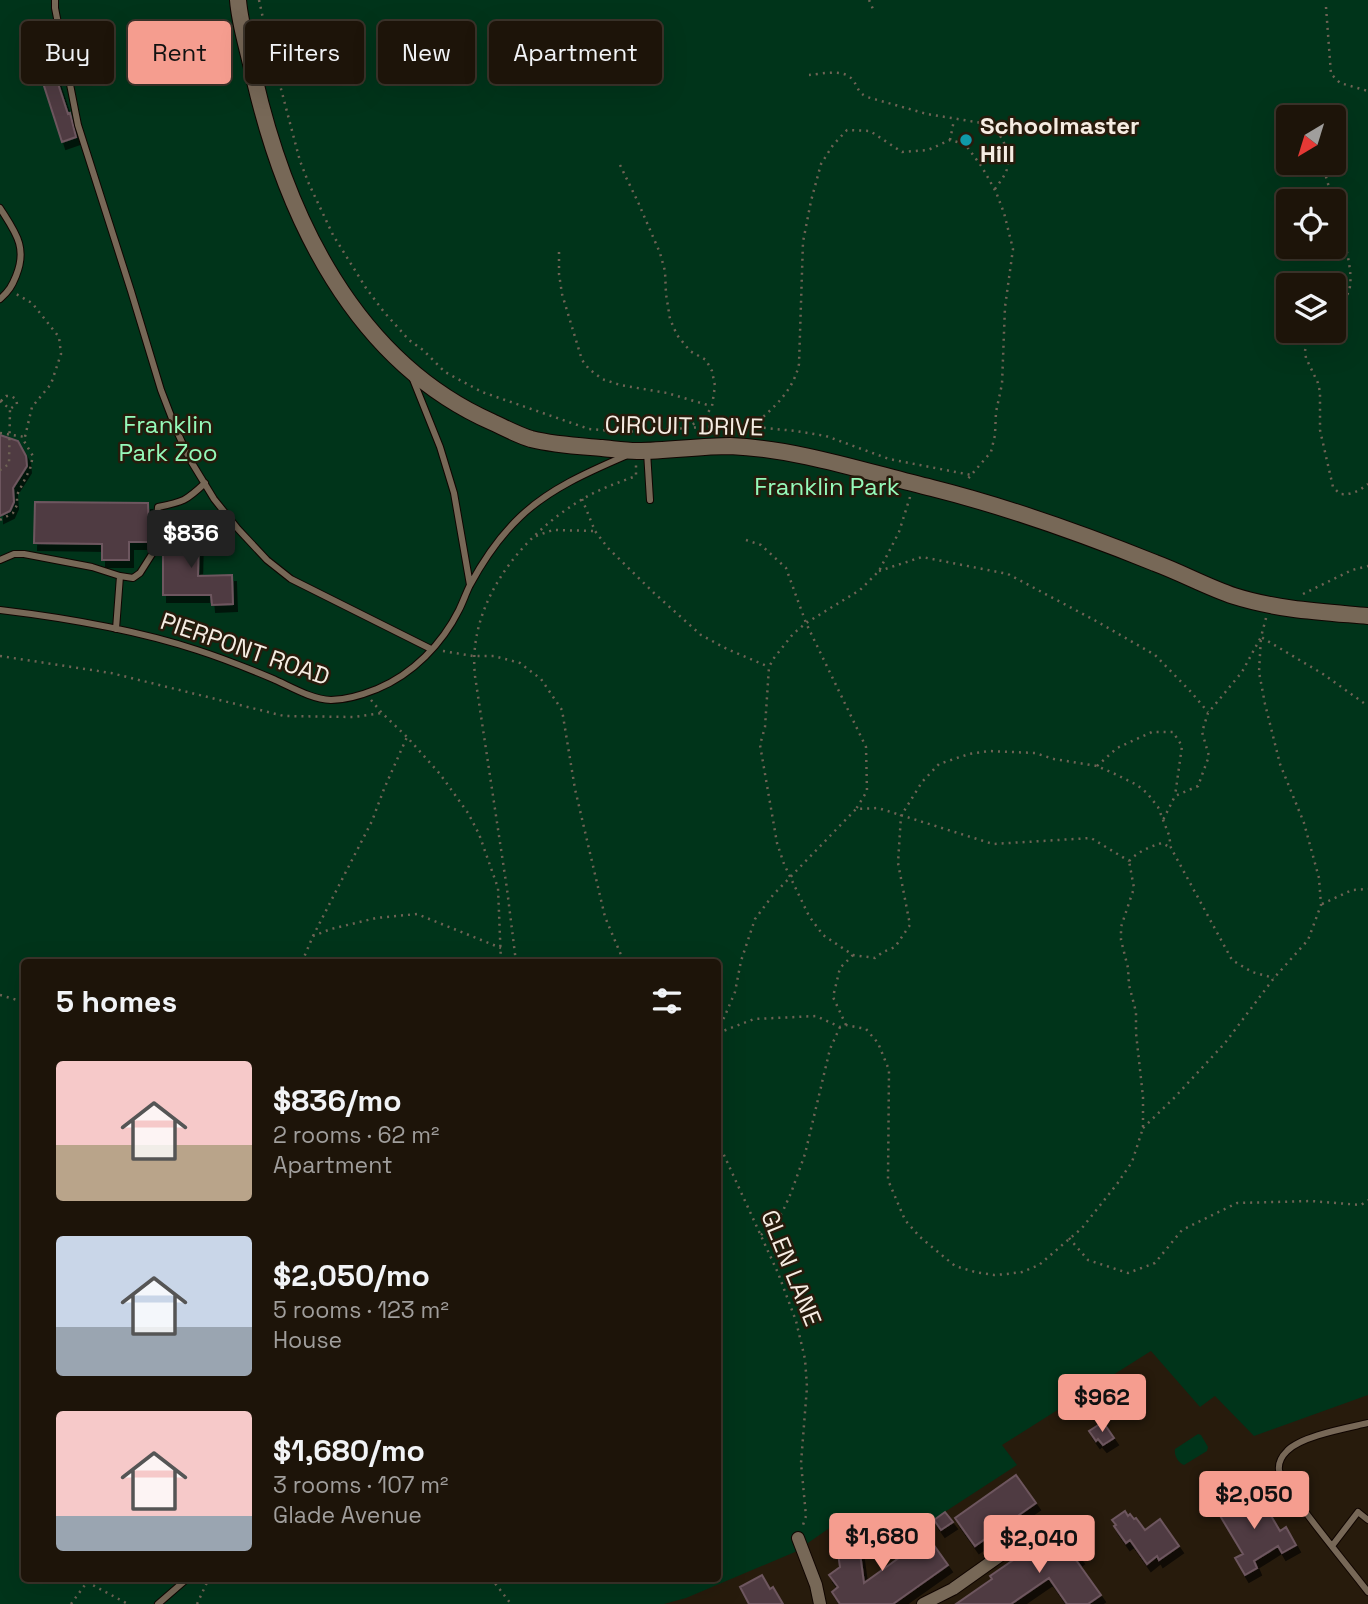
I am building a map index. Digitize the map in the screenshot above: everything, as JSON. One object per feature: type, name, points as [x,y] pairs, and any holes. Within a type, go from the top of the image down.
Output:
[{"type":"main road","name":"CIRCUIT DRIVE","points":[[238,0],[260,99],[280,165],[303,224],[337,288],[376,337],[410,372],[437,393],[473,414],[528,438],[568,446],[642,450],[728,446],[766,449],[835,463],[976,499],[1154,562],[1234,596],[1297,610],[1368,616]]},
{"type":"street","points":[[923,1604],[953,1589],[1046,1523]]},
{"type":"street","points":[[799,1538],[820,1604]]},
{"type":"lane","points":[[53,3],[78,125],[161,390],[189,458],[238,529],[267,560],[291,579],[432,649]]},
{"type":"lane","points":[[0,208],[15,232],[22,252],[20,267],[10,290],[0,299]]},
{"type":"lane","points":[[410,372],[440,447],[454,493],[470,586]]},
{"type":"lane","points":[[642,450],[650,500]]},
{"type":"lane","name":"PIERPONT ROAD","points":[[0,610],[62,618],[116,629],[229,661],[311,696],[343,699],[368,692],[403,675],[422,660],[450,625],[492,551],[521,517],[586,472],[642,450]]},
{"type":"lane","points":[[0,560],[14,554],[24,554],[133,578],[141,573],[154,551],[158,507],[180,503],[205,483]]},
{"type":"lane","points":[[116,629],[120,576]]},
{"type":"lane","points":[[1368,1423],[1301,1441],[1289,1448],[1279,1462],[1282,1479],[1368,1592]]},
{"type":"lane","points":[[1332,1545],[1358,1513],[1368,1520]]},
{"type":"lane","points":[[158,1604],[183,1582]]},
{"type":"path","points":[[259,0],[290,130],[309,184],[349,262],[403,335],[445,372],[470,387],[578,426],[602,431],[735,425],[796,430],[826,436],[889,459],[971,475],[991,452],[995,435],[996,412],[1002,384],[1005,307],[1013,249],[1004,213],[994,190],[982,167],[965,144],[950,140],[928,150],[902,152],[870,131],[847,130],[833,145],[821,164],[803,242],[797,376],[784,397],[753,426]]},
{"type":"path","points":[[869,0],[873,9]]},
{"type":"path","points":[[1326,7],[1331,74],[1340,83],[1368,91]]},
{"type":"path","points":[[809,75],[840,72],[849,76],[860,94],[867,97],[927,114],[995,127],[1008,155],[1007,169],[994,190]]},
{"type":"path","points":[[950,140],[954,119]]},
{"type":"path","points":[[620,165],[666,271],[670,320],[677,335],[690,351],[706,360],[712,370],[715,386],[712,406],[704,419],[686,428]]},
{"type":"path","points":[[559,251],[562,294],[582,360],[589,369],[602,379],[621,385],[667,393],[712,406]]},
{"type":"path","points":[[1346,254],[1351,277],[1346,296]]},
{"type":"path","points":[[0,520],[13,513],[17,505],[17,495],[30,469],[33,456],[24,441],[32,407],[51,384],[61,354],[59,337],[32,303],[10,290]]},
{"type":"path","points":[[1308,343],[1305,351],[1320,392],[1320,430],[1333,486],[1339,494],[1346,495],[1368,484]]},
{"type":"path","points":[[0,470],[9,464],[10,410],[1,401],[6,396],[16,399],[17,404],[10,410]]},
{"type":"path","points":[[0,433],[25,437]]},
{"type":"path","points":[[516,959],[475,676],[473,656],[478,628],[492,590],[513,559],[535,537],[565,510],[607,486],[636,476],[636,472]]},
{"type":"path","points":[[914,484],[899,532],[879,571],[860,590],[793,634],[769,667],[765,727],[760,745],[772,823],[784,864],[809,916],[823,935],[853,954],[875,958],[895,947],[910,925],[898,863],[901,816],[922,782],[939,764],[969,754],[989,751],[1035,753],[1097,766],[1137,785],[1147,793],[1158,807],[1171,848],[1232,960],[1252,972],[1274,978]]},
{"type":"path","points":[[583,499],[594,531],[634,574],[701,635],[769,667]]},
{"type":"path","points":[[535,537],[553,530],[594,531]]},
{"type":"path","points":[[721,1025],[735,992],[741,961],[755,919],[773,895],[856,809],[867,791],[866,747],[806,623],[786,568],[761,545],[746,540]]},
{"type":"path","points":[[879,571],[922,557],[1008,574],[1155,656],[1208,713]]},
{"type":"path","points":[[1297,593],[1305,594],[1352,570],[1368,566]]},
{"type":"path","points":[[1143,1128],[1224,1043],[1274,978],[1308,940],[1321,905],[1319,878],[1304,823],[1280,764],[1265,704],[1259,672],[1261,637],[1266,617]]},
{"type":"path","points":[[1175,796],[1198,786],[1209,756],[1202,732],[1208,713],[1241,672],[1261,637]]},
{"type":"path","points":[[1261,637],[1323,674],[1368,706]]},
{"type":"path","points":[[432,649],[473,656],[494,656],[520,663],[541,679],[562,710],[575,789],[605,917],[623,959]]},
{"type":"path","points":[[0,656],[111,673],[284,716],[322,718],[382,713]]},
{"type":"path","points":[[368,692],[382,713],[440,774],[468,813],[479,834],[498,888],[501,959]]},
{"type":"path","points":[[1097,766],[1117,748],[1152,732],[1172,732],[1182,746],[1175,796],[1163,820]]},
{"type":"path","points":[[303,959],[372,821],[407,737]]},
{"type":"path","points":[[721,1031],[754,1019],[816,1016],[840,1027],[846,1025],[866,1030],[878,1043],[889,1070],[888,1180],[905,1220],[920,1237],[956,1266],[994,1275],[1022,1272],[1039,1265],[1082,1228],[1132,1162],[1143,1128],[1143,1097],[1136,1012],[1121,940],[1121,927],[1134,888],[1129,861],[1091,838],[993,844],[878,808],[856,809]]},
{"type":"path","points":[[1129,861],[1139,852],[1162,843],[1171,848]]},
{"type":"path","points":[[1321,905],[1352,890],[1368,889]]},
{"type":"path","points":[[313,936],[376,918],[417,915],[501,948]]},
{"type":"path","points":[[846,1025],[833,997],[840,968],[853,954]]},
{"type":"path","points":[[0,995],[21,1001]]},
{"type":"path","points":[[761,1235],[782,1213],[792,1193],[830,1049],[840,1027]]},
{"type":"path","name":"GLEN LANE","points":[[721,1148],[778,1273],[796,1321],[805,1359],[807,1388],[801,1464],[806,1516],[799,1538]]},
{"type":"path","points":[[1069,1238],[1088,1260],[1128,1273],[1155,1263],[1182,1230],[1237,1203],[1311,1201],[1361,1205],[1368,1199]]},
{"type":"path","points":[[72,1604],[87,1582]]},
{"type":"path","points":[[91,1582],[128,1604]]},
{"type":"path","points":[[197,1604],[207,1582]]},
{"type":"path","points":[[494,1582],[511,1604]]},
{"type":"green space","name":"Franklin Park","points":[[0,0],[1368,0],[1368,1395],[1254,1436],[1215,1396],[1200,1407],[1151,1351],[1002,1445],[1017,1465],[894,1545],[868,1544],[841,1520],[795,1552],[686,1598],[664,1604],[0,1604]]},
{"type":"green space","points":[[1198,1434],[1208,1447],[1207,1451],[1184,1465],[1177,1458],[1175,1449]]},
{"type":"building","points":[[43,84],[58,84],[68,114],[70,113],[76,137],[62,142]]},
{"type":"building","points":[[0,435],[18,441],[26,456],[27,466],[13,488],[14,502],[10,511],[0,516]]},
{"type":"building","points":[[35,502],[148,503],[149,542],[129,542],[129,560],[102,560],[102,544],[34,543]]},
{"type":"building","points":[[161,532],[199,532],[198,576],[232,575],[233,604],[212,605],[211,595],[163,595]]},
{"type":"building","points":[[1103,1422],[1114,1438],[1103,1445],[1098,1439],[1096,1441],[1089,1431]]},
{"type":"building","points":[[1016,1475],[1036,1503],[975,1546],[955,1518]]},
{"type":"building","points":[[1257,1492],[1280,1531],[1286,1527],[1296,1545],[1282,1553],[1278,1546],[1254,1561],[1257,1568],[1245,1575],[1235,1558],[1243,1554],[1219,1514],[1229,1509],[1226,1505],[1243,1494],[1245,1499]]},
{"type":"building","points":[[1125,1511],[1128,1516],[1130,1514],[1136,1518],[1145,1530],[1160,1519],[1179,1546],[1159,1560],[1157,1556],[1147,1564],[1130,1540],[1126,1543],[1114,1526],[1116,1525],[1112,1520]]},
{"type":"building","points":[[945,1512],[953,1522],[941,1530],[934,1520]]},
{"type":"building","points":[[1058,1527],[1080,1557],[1076,1560],[1101,1595],[1088,1604],[1067,1604],[1049,1578],[1011,1604],[956,1604],[992,1579],[990,1576],[1015,1557]]},
{"type":"building","points":[[857,1531],[864,1583],[928,1537],[948,1565],[893,1604],[840,1604],[832,1592],[838,1587],[829,1575],[840,1567],[835,1534]]},
{"type":"building","points":[[762,1575],[783,1604],[749,1604],[740,1587]]},
{"type":"place","name":"Schoolmaster Hill","points":[[966,140]]},
{"type":"park label","name":"Franklin Park Zoo","points":[[168,439]]}]
